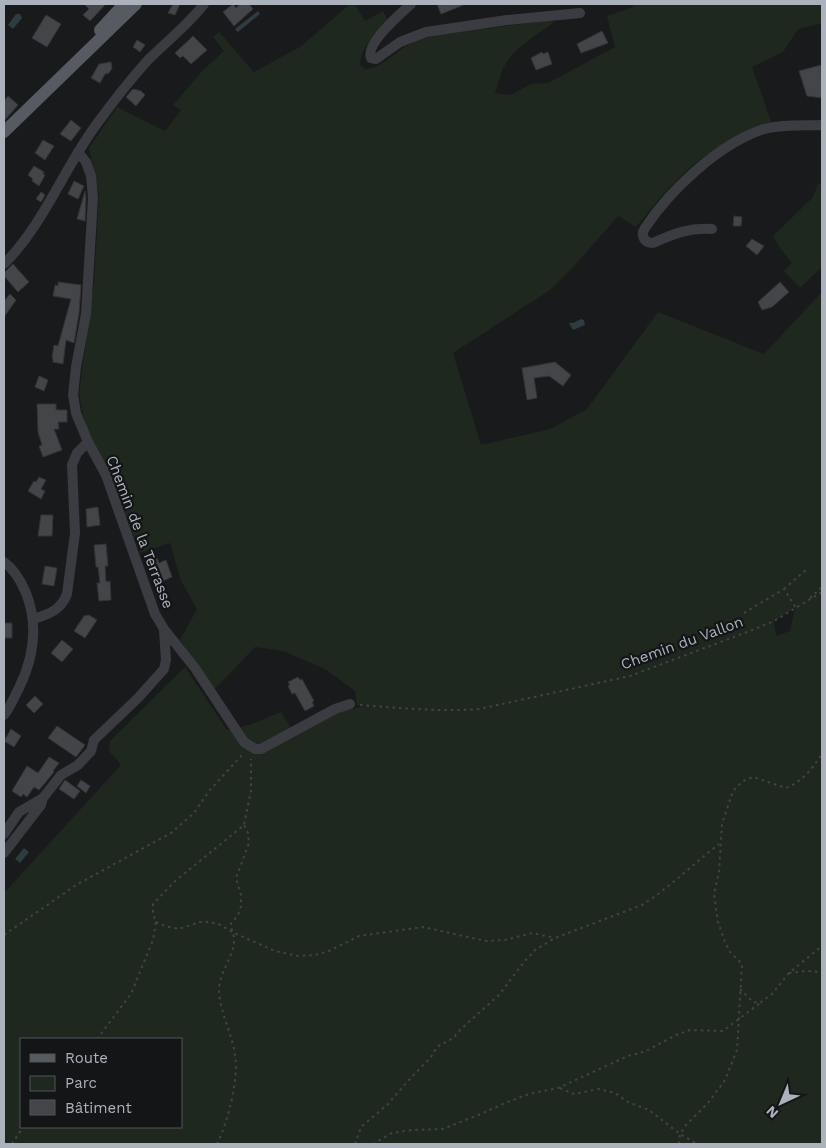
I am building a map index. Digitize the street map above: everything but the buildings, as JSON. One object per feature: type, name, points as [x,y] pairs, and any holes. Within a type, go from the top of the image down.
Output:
[{"type":"main road","points":[[85,52],[107,21],[124,4]]},
{"type":"main road","points":[[4,132],[136,4]]},
{"type":"street","points":[[4,264],[19,248],[39,219],[78,152],[95,127],[138,72],[204,4]]},
{"type":"street","points":[[411,4],[380,35],[370,48],[370,58],[376,59],[400,42],[431,31],[507,20],[580,13]]},
{"type":"street","points":[[712,229],[698,228],[679,231],[653,243],[649,243],[643,236],[643,231],[652,217],[672,193],[707,162],[731,146],[762,130],[788,126],[822,125]]},
{"type":"street","name":"Chemin de la Terrasse","points":[[78,152],[86,162],[91,176],[93,198],[86,314],[73,394],[76,413],[88,442],[106,475],[155,614],[164,629],[195,668],[241,737],[250,746]]},
{"type":"street","points":[[34,618],[51,614],[57,610],[64,602],[67,594],[75,533],[72,465],[78,453],[88,442]]},
{"type":"street","points":[[4,562],[19,578],[32,608],[34,618],[34,639],[28,669],[10,706],[4,714]]},
{"type":"street","points":[[4,834],[19,812],[43,798],[61,775],[78,765],[91,751],[94,740],[138,698],[164,668],[166,654],[164,629]]},
{"type":"street","points":[[250,746],[261,749],[334,709],[350,704]]},
{"type":"street","points":[[4,853],[41,805],[43,798]]},
{"type":"path","points":[[744,612],[784,589],[806,569]]},
{"type":"path","points":[[806,602],[822,587]]},
{"type":"path","points":[[784,589],[796,608]]},
{"type":"path","name":"Chemin du Vallon","points":[[350,704],[420,710],[454,711],[479,709],[630,676],[755,629],[822,592]]},
{"type":"path","points":[[98,1038],[131,994],[153,940],[156,922],[152,914],[153,904],[174,882],[244,826],[251,790],[250,746]]},
{"type":"path","points":[[4,935],[76,885],[171,833],[194,813],[209,791],[250,746]]},
{"type":"path","points":[[679,1144],[680,1134],[686,1124],[708,1103],[725,1080],[737,1050],[742,964],[730,952],[725,942],[718,922],[714,894],[719,872],[722,824],[733,791],[743,781],[753,776],[786,788],[797,783],[810,772],[822,754]]},
{"type":"path","points":[[218,1144],[226,1126],[235,1068],[235,1055],[220,1004],[219,990],[221,975],[233,945],[230,925],[238,915],[241,906],[236,878],[248,843],[248,833],[244,826]]},
{"type":"path","points":[[355,1144],[361,1127],[388,1104],[406,1082],[431,1057],[437,1047],[453,1038],[499,995],[535,950],[555,938],[642,905],[720,844]]},
{"type":"path","points":[[156,922],[165,926],[180,928],[200,922],[210,922],[221,925],[232,932],[275,951],[298,956],[315,955],[359,936],[423,928],[486,941],[505,940],[532,933],[555,938]]},
{"type":"path","points":[[373,1144],[392,1133],[443,1129],[483,1114],[505,1102],[529,1094],[558,1088],[621,1059],[646,1051],[676,1035],[690,1030],[723,1031],[730,1027],[739,1017],[772,994],[790,973],[822,946]]},
{"type":"path","points":[[790,973],[822,972]]},
{"type":"path","points":[[740,989],[753,1002],[760,1002]]},
{"type":"path","points":[[558,1088],[574,1094],[599,1089],[615,1093],[628,1102],[648,1110],[697,1144]]},
{"type":"path","points":[[12,1144],[22,1128]]},
{"type":"green space","points":[[350,4],[355,4],[365,21],[383,11],[388,21],[363,52],[360,65],[365,69],[383,63],[410,44],[427,37],[552,20],[553,23],[526,42],[513,54],[504,67],[495,93],[511,95],[531,84],[548,83],[615,47],[607,16],[633,7],[633,4],[822,4],[822,23],[798,29],[783,52],[752,67],[772,124],[727,143],[691,167],[671,186],[636,227],[618,216],[550,290],[453,353],[481,445],[550,429],[587,409],[658,312],[764,354],[822,292],[822,1144],[4,1144],[4,893],[121,765],[109,751],[110,741],[185,667],[227,730],[249,725],[281,712],[290,727],[278,736],[280,744],[341,711],[365,706],[357,705],[355,691],[325,669],[283,651],[255,647],[214,690],[180,640],[197,609],[181,581],[170,543],[140,553],[110,474],[91,440],[83,415],[79,393],[94,282],[99,195],[89,148],[117,107],[165,131],[181,110],[173,105],[203,70],[224,51],[213,37],[219,32],[254,72],[300,47]],"holes":[[[795,608],[790,631],[776,636],[774,621]]]},
{"type":"green space","points":[[818,184],[822,185],[822,267],[800,288],[784,271],[792,263],[773,236],[813,197]]},
{"type":"shaded area","points":[[258,11],[260,14],[238,32],[235,29]]},
{"type":"shaded area","points":[[16,14],[20,14],[22,18],[13,29],[8,25]]},
{"type":"shaded area","points":[[581,319],[584,320],[585,325],[573,330],[569,323]]},
{"type":"shaded area","points":[[24,848],[29,852],[20,863],[15,859]]}]
